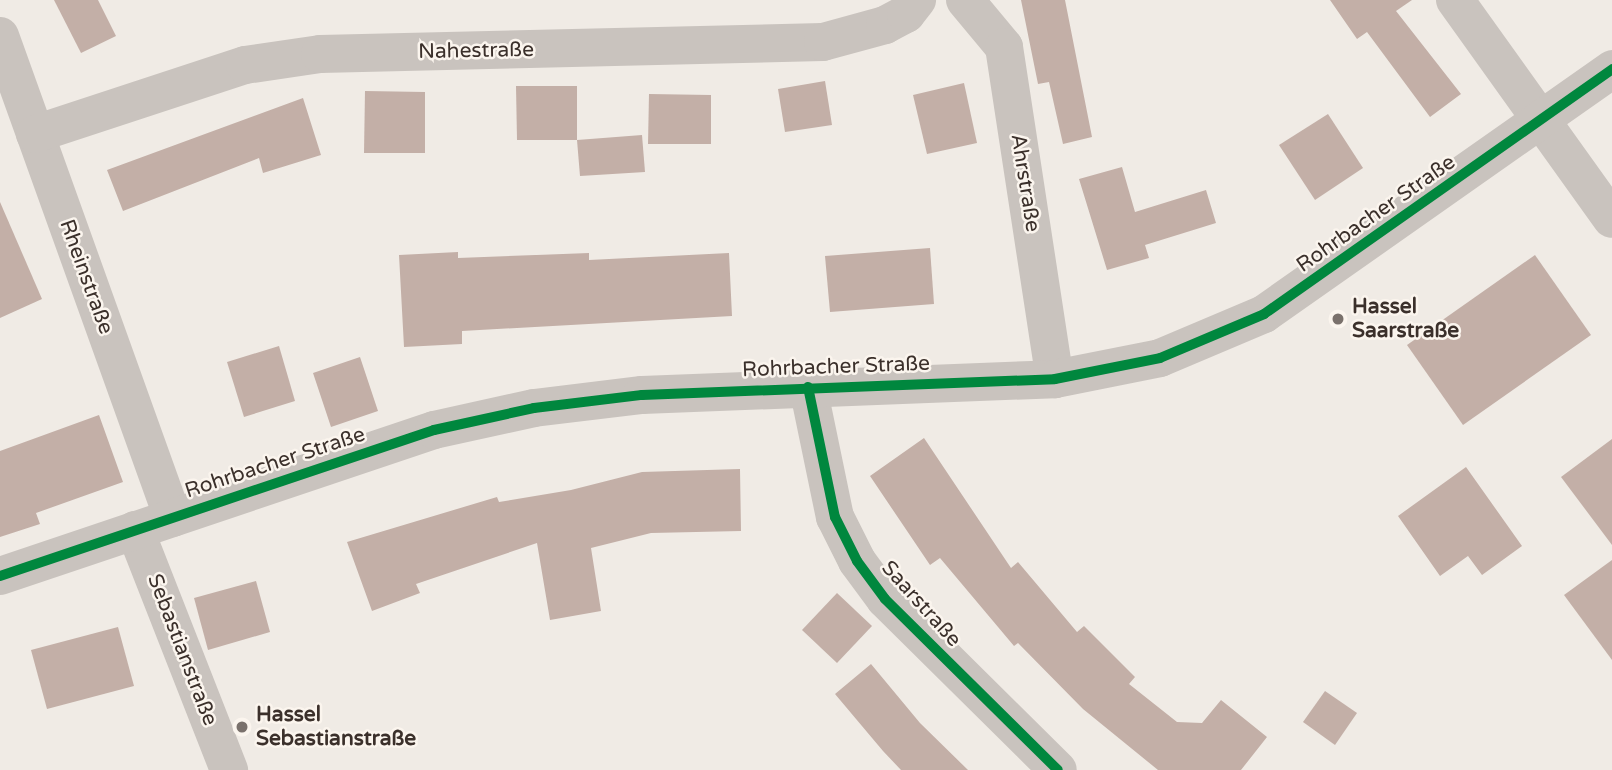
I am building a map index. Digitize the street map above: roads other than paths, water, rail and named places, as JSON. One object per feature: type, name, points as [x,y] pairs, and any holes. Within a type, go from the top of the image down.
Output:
[{"type":"street","name":"Nahestraße","points":[[35,134],[245,65],[320,54],[823,41],[885,25],[906,14],[916,0]]},
{"type":"street","name":"Ahrstraße","points":[[965,0],[1004,47],[1055,379]]},
{"type":"street","points":[[1455,0],[1612,219]]},
{"type":"street","name":"Rheinstraße","points":[[0,36],[173,518]]},
{"type":"street","name":"Rohrbacher Straße","points":[[0,576],[478,419],[642,395],[1055,379],[1160,358],[1264,314],[1541,122],[1612,69]]},
{"type":"street","name":"Saarstraße","points":[[808,387],[835,517],[857,561],[885,599],[1058,770]]},
{"type":"street","name":"Sebastianstraße","points":[[135,530],[229,770]]},
{"type":"place","name":"Hassel Saarstraße","points":[[1338,319]]},
{"type":"place","name":"Hassel Sebastianstraße","points":[[242,727]]}]
